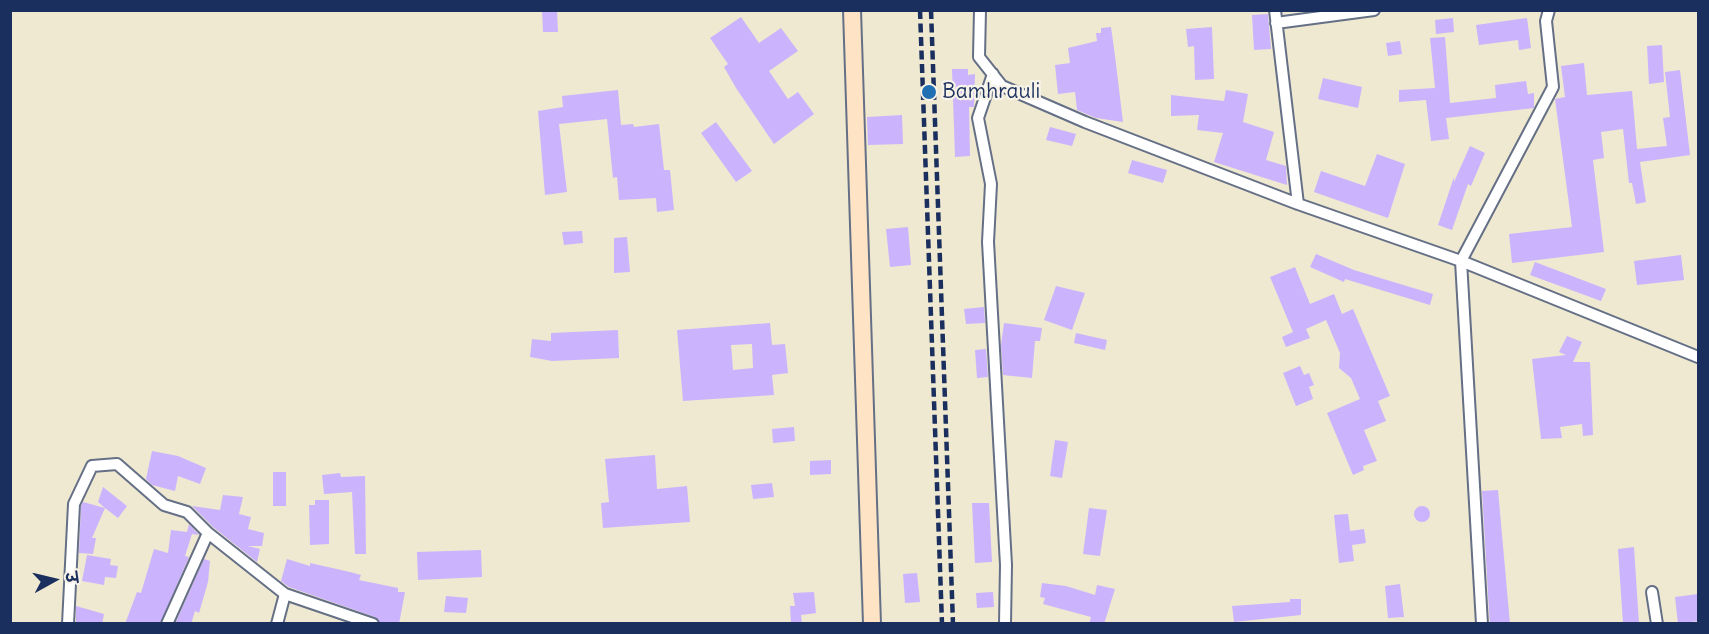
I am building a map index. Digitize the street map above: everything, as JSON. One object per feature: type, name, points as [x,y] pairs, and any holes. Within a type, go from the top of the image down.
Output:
[{"type":"main road","points":[[852,10],[872,624]]},
{"type":"street","points":[[980,10],[979,57],[1002,86],[1085,122],[1298,204],[1461,261],[1698,357]]},
{"type":"street","points":[[1275,10],[1298,204]]},
{"type":"street","points":[[1276,23],[1374,10]]},
{"type":"street","points":[[1482,624],[1461,261],[1553,87],[1546,21],[1549,10]]},
{"type":"street","points":[[993,74],[978,118],[992,184],[988,242],[1006,565],[1005,624]]},
{"type":"street","points":[[68,624],[74,504],[92,466],[117,464],[164,505],[187,512],[208,533],[285,594],[373,624]]},
{"type":"street","points":[[167,624],[208,533]]},
{"type":"street","points":[[1652,592],[1657,624]]},
{"type":"street","points":[[277,624],[285,594]]},
{"type":"building","points":[[542,10],[557,10],[558,32],[543,32]]},
{"type":"building","points":[[1268,14],[1271,49],[1254,50],[1252,15]]},
{"type":"building","points":[[741,17],[759,43],[781,28],[798,51],[769,71],[788,99],[798,92],[814,114],[774,144],[736,88],[724,67],[728,64],[710,38]]},
{"type":"building","points":[[1453,18],[1454,32],[1436,34],[1435,20]]},
{"type":"building","points":[[1527,18],[1531,48],[1519,50],[1518,40],[1479,45],[1476,25]]},
{"type":"building","points":[[1111,27],[1123,122],[1096,118],[1077,110],[1075,92],[1058,94],[1055,65],[1070,63],[1068,48],[1097,41],[1096,33],[1101,33],[1101,28]]},
{"type":"building","points":[[1212,27],[1214,79],[1195,80],[1194,46],[1188,47],[1186,29]]},
{"type":"building","points":[[1445,37],[1450,103],[1496,98],[1495,85],[1526,81],[1528,94],[1534,93],[1534,108],[1446,118],[1449,139],[1431,141],[1426,100],[1399,102],[1399,90],[1435,88],[1430,38]]},
{"type":"building","points":[[1400,41],[1402,54],[1388,56],[1386,43]]},
{"type":"building","points":[[1662,45],[1664,82],[1649,84],[1647,46]]},
{"type":"building","points":[[1584,63],[1587,95],[1632,91],[1637,149],[1667,146],[1663,118],[1670,117],[1665,72],[1680,70],[1690,155],[1640,162],[1646,202],[1636,204],[1632,183],[1629,183],[1623,129],[1601,132],[1604,158],[1593,160],[1604,252],[1512,263],[1509,234],[1572,227],[1555,99],[1565,97],[1561,66]]},
{"type":"building","points":[[952,69],[968,69],[968,75],[975,74],[974,107],[969,107],[970,156],[955,157]]},
{"type":"building","points":[[1323,78],[1362,87],[1358,108],[1318,99]]},
{"type":"building","points":[[618,90],[621,125],[633,124],[634,127],[659,124],[664,170],[670,170],[674,210],[657,212],[656,198],[619,200],[617,177],[613,178],[607,119],[559,124],[567,192],[545,195],[538,111],[563,107],[562,96]]},
{"type":"building","points":[[1226,90],[1248,94],[1243,122],[1274,132],[1266,160],[1286,166],[1287,185],[1214,162],[1223,133],[1197,130],[1199,115],[1171,116],[1171,95],[1224,101]]},
{"type":"building","points":[[902,115],[903,144],[868,145],[867,117]]},
{"type":"building","points":[[716,122],[752,171],[736,182],[701,133]]},
{"type":"building","points":[[1050,127],[1076,134],[1072,146],[1046,140]]},
{"type":"building","points":[[1470,146],[1485,153],[1471,186],[1468,184],[1452,230],[1438,225],[1454,177],[1454,182]]},
{"type":"building","points":[[1377,154],[1405,164],[1388,218],[1314,192],[1321,171],[1365,186]]},
{"type":"building","points":[[1132,160],[1167,170],[1163,183],[1128,173]]},
{"type":"building","points":[[908,227],[911,265],[890,267],[886,229]]},
{"type":"building","points":[[582,231],[583,243],[564,245],[562,232]]},
{"type":"building","points":[[627,237],[630,272],[614,273],[614,238]]},
{"type":"building","points":[[1316,254],[1354,270],[1433,294],[1430,305],[1345,279],[1344,282],[1310,267]]},
{"type":"building","points":[[1681,255],[1684,280],[1637,285],[1634,261]]},
{"type":"building","points":[[1535,262],[1606,289],[1601,301],[1530,275]]},
{"type":"building","points":[[1295,267],[1310,304],[1334,294],[1342,314],[1353,309],[1390,396],[1378,401],[1386,421],[1364,430],[1377,461],[1363,466],[1364,470],[1353,475],[1327,413],[1360,399],[1351,378],[1339,368],[1340,353],[1326,320],[1306,329],[1310,338],[1286,347],[1282,337],[1293,332],[1270,277]]},
{"type":"building","points":[[1056,286],[1085,293],[1072,330],[1044,320]]},
{"type":"building","points":[[984,307],[985,323],[966,324],[964,309]]},
{"type":"building","points":[[770,323],[772,345],[785,344],[788,373],[772,375],[774,395],[683,401],[677,330]],"holes":[[[752,344],[753,368],[733,370],[731,345]]]},
{"type":"building","points":[[1004,323],[1042,328],[1040,341],[1035,341],[1032,378],[1003,375],[1001,345]]},
{"type":"building","points":[[618,330],[619,358],[552,361],[530,357],[532,339],[551,341],[551,333]]},
{"type":"building","points":[[1076,333],[1107,340],[1105,350],[1074,343]]},
{"type":"building","points":[[1567,336],[1582,342],[1573,362],[1590,362],[1593,435],[1583,436],[1582,424],[1560,427],[1562,438],[1541,439],[1532,359],[1566,355],[1559,352]]},
{"type":"building","points":[[986,349],[988,377],[977,378],[975,350]]},
{"type":"building","points":[[1300,366],[1304,375],[1309,373],[1314,385],[1309,387],[1313,399],[1296,406],[1283,373]]},
{"type":"building","points":[[794,427],[795,441],[773,443],[772,429]]},
{"type":"building","points":[[1055,440],[1068,442],[1062,478],[1050,476]]},
{"type":"building","points":[[152,451],[178,456],[206,468],[200,484],[178,476],[175,491],[152,485],[146,479]]},
{"type":"building","points":[[655,455],[657,489],[687,486],[690,522],[603,528],[601,503],[609,502],[605,459]]},
{"type":"building","points":[[831,460],[831,474],[810,475],[810,461]]},
{"type":"building","points":[[273,472],[286,472],[286,506],[273,506]]},
{"type":"building","points":[[340,473],[341,477],[365,476],[366,554],[355,554],[352,492],[324,494],[322,475]]},
{"type":"building","points":[[772,483],[774,497],[753,499],[751,485]]},
{"type":"building","points":[[103,487],[127,506],[118,518],[98,502]]},
{"type":"building","points":[[1498,490],[1510,624],[1490,624],[1482,491]]},
{"type":"building","points":[[223,495],[243,497],[239,514],[251,517],[248,529],[264,533],[262,546],[248,546],[260,549],[257,562],[213,527],[192,506],[220,510]]},
{"type":"building","points":[[315,500],[329,500],[329,544],[310,545],[309,505],[315,505]]},
{"type":"building","points":[[83,502],[105,508],[92,538],[96,538],[93,554],[79,553]]},
{"type":"building","points":[[972,503],[989,503],[992,562],[975,563]]},
{"type":"building","points":[[1422,506],[1428,508],[1430,514],[1428,520],[1422,522],[1416,520],[1414,514],[1416,508]]},
{"type":"building","points":[[1089,508],[1107,510],[1100,556],[1083,554]]},
{"type":"building","points":[[1348,514],[1350,531],[1364,529],[1366,543],[1352,545],[1354,561],[1339,563],[1334,515]]},
{"type":"building","points":[[189,524],[199,535],[192,534],[185,556],[189,557],[160,624],[125,624],[137,592],[141,593],[154,549],[168,553],[171,530],[187,532]]},
{"type":"building","points":[[1634,547],[1639,624],[1623,624],[1618,549]]},
{"type":"building","points":[[481,550],[482,577],[418,580],[417,552]]},
{"type":"building","points":[[87,555],[111,559],[110,565],[118,566],[116,578],[105,577],[104,585],[82,581]]},
{"type":"building","points":[[204,559],[210,561],[208,582],[199,613],[195,611],[191,624],[175,624]]},
{"type":"building","points":[[287,559],[310,566],[310,563],[361,575],[359,580],[398,588],[398,592],[405,592],[399,624],[380,624],[375,617],[289,587],[281,581]]},
{"type":"building","points":[[917,573],[920,602],[905,603],[903,574]]},
{"type":"building","points":[[1042,583],[1066,586],[1095,595],[1097,585],[1115,589],[1104,624],[1089,624],[1091,617],[1043,604],[1045,598],[1040,597]]},
{"type":"building","points":[[1400,584],[1404,617],[1388,618],[1385,586]]},
{"type":"building","points":[[814,592],[816,613],[801,615],[802,624],[791,624],[790,606],[795,606],[793,593]]},
{"type":"building","points":[[993,592],[994,607],[977,608],[976,593]]},
{"type":"building","points":[[1698,594],[1698,621],[1678,624],[1675,597]]},
{"type":"building","points":[[446,596],[468,598],[466,613],[444,612]]},
{"type":"building","points":[[1290,599],[1301,599],[1301,615],[1234,622],[1232,606],[1290,602]]},
{"type":"building","points":[[76,606],[104,614],[102,624],[76,624]]},
{"type":"railway","points":[[920,10],[942,624]]},
{"type":"railway","points":[[931,10],[953,624]]},
{"type":"place","name":"Bamhrauli","points":[[929,92]]}]
